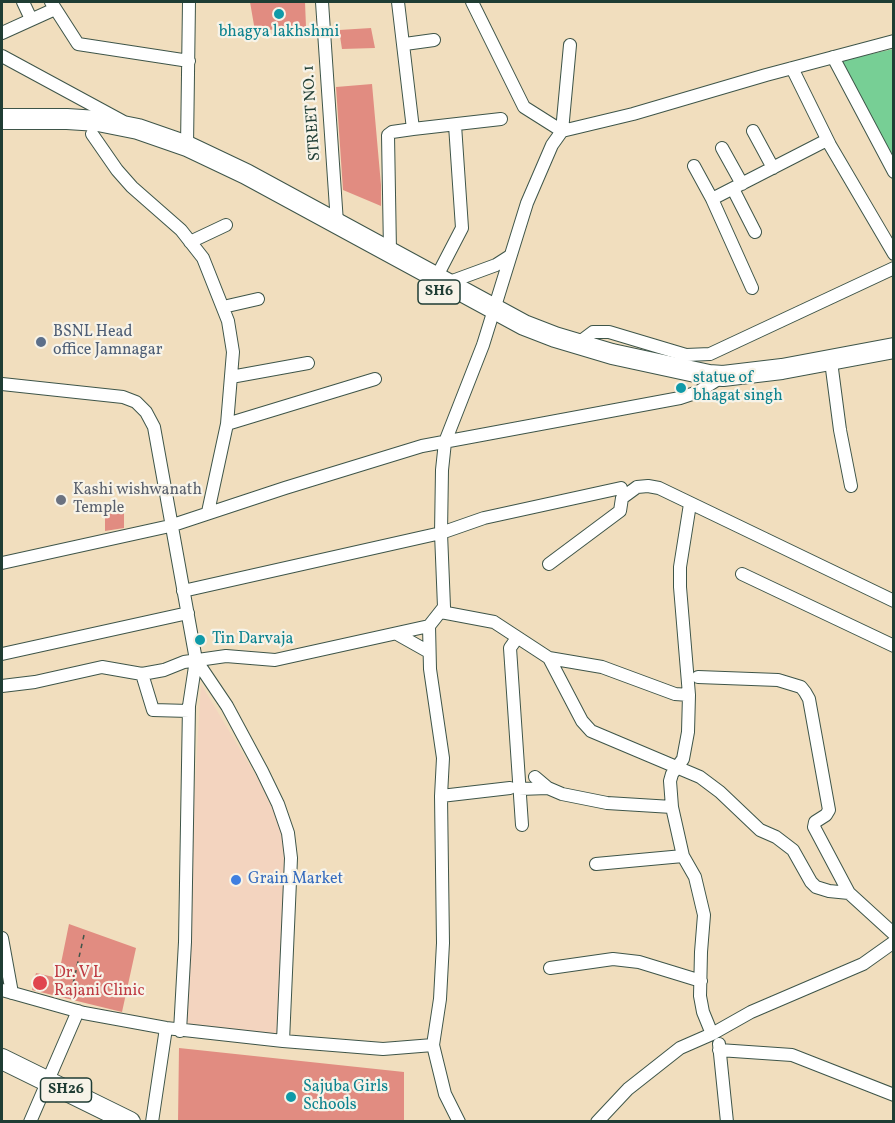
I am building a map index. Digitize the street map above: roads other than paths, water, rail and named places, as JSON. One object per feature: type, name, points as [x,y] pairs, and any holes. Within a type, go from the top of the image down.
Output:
[{"type":"main road","name":"SH6","points":[[2,119],[98,121],[138,129],[187,146],[246,174],[390,251],[442,281],[518,335],[569,353],[674,378],[717,380],[739,385],[894,348]]},
{"type":"main road","name":"SH6","points":[[2,130],[59,130],[137,141],[155,147],[235,182],[492,315],[577,344],[622,357],[709,375],[717,380]]},
{"type":"main road","name":"SH6","points":[[830,364],[894,358]]},
{"type":"main road","name":"SH26","points":[[2,1059],[130,1122]]},
{"type":"street","points":[[23,2],[31,19]]},
{"type":"street","points":[[187,146],[189,2]]},
{"type":"street","name":"STREET NO. 1","points":[[322,2],[338,223]]},
{"type":"street","points":[[398,2],[405,44],[413,129]]},
{"type":"street","points":[[472,2],[524,107],[562,131],[633,114],[894,41]]},
{"type":"street","points":[[2,33],[53,5],[78,44],[189,61]]},
{"type":"street","points":[[405,44],[434,40]]},
{"type":"street","points":[[2,686],[35,682],[102,667],[142,674],[196,660],[226,656],[275,660],[429,626],[444,607],[441,470],[444,442],[483,345],[527,203],[552,145],[562,131],[570,45]]},
{"type":"street","points":[[2,56],[138,129],[155,147]]},
{"type":"street","points":[[833,57],[894,172]]},
{"type":"street","points":[[792,68],[827,140],[894,254]]},
{"type":"street","points":[[390,251],[388,135],[392,132],[413,129],[501,119]]},
{"type":"street","points":[[442,281],[462,228],[455,125]]},
{"type":"street","points":[[753,131],[773,168]]},
{"type":"street","points":[[92,134],[132,187],[181,230],[202,258],[228,321],[233,352],[227,424],[208,512]]},
{"type":"street","points":[[712,199],[827,140]]},
{"type":"street","points":[[722,148],[755,232]]},
{"type":"street","points":[[694,166],[712,199],[752,288]]},
{"type":"street","points":[[190,242],[226,225]]},
{"type":"street","points":[[442,281],[496,266],[510,256]]},
{"type":"street","points":[[577,344],[593,332],[609,333],[686,355],[710,354],[894,268]]},
{"type":"street","points":[[223,307],[258,299]]},
{"type":"street","points":[[231,377],[308,363]]},
{"type":"street","points":[[830,364],[851,486]]},
{"type":"street","points":[[227,424],[375,379]]},
{"type":"street","points":[[2,563],[170,526],[208,512],[422,446],[680,398],[717,380]]},
{"type":"street","points":[[2,384],[109,394],[136,402],[146,412],[153,427],[196,660],[189,711],[185,942],[180,1031]]},
{"type":"street","points":[[549,564],[620,511],[622,498],[637,487],[648,486],[659,488],[894,601]]},
{"type":"street","points":[[183,591],[441,533],[484,518],[621,488]]},
{"type":"street","points":[[690,504],[680,567],[689,695],[688,732],[685,751],[679,766],[670,777],[672,807],[683,856],[695,877],[704,915],[701,1004],[715,1032],[719,1050],[727,1122]]},
{"type":"street","points":[[742,574],[894,646]]},
{"type":"street","points":[[441,612],[494,622],[549,658],[602,667],[675,694],[689,695]]},
{"type":"street","points":[[2,654],[188,613]]},
{"type":"street","points":[[429,626],[430,669],[443,758],[441,796],[443,944],[440,999],[432,1045],[445,1094],[459,1122]]},
{"type":"street","points":[[397,634],[429,652]]},
{"type":"street","points":[[517,638],[510,648],[515,788],[522,825]]},
{"type":"street","points":[[549,658],[582,721],[591,731],[679,766],[710,783],[760,830],[776,837],[793,850],[816,887],[829,891],[849,892]]},
{"type":"street","points":[[196,660],[227,706],[257,762],[278,804],[288,832],[291,858],[283,1041]]},
{"type":"street","points":[[142,674],[153,710],[189,711]]},
{"type":"street","points":[[698,677],[778,680],[801,687],[805,692],[809,699],[829,810],[814,825],[849,892],[894,934]]},
{"type":"street","points":[[535,777],[548,788],[562,794],[607,803],[672,807]]},
{"type":"street","points":[[441,796],[515,788],[548,788]]},
{"type":"street","points":[[596,864],[683,856]]},
{"type":"street","points":[[2,938],[7,992],[78,1011],[180,1031],[283,1041],[383,1049],[432,1045]]},
{"type":"street","points":[[597,1122],[628,1089],[680,1048],[751,1012],[863,964],[894,942]]},
{"type":"street","points":[[550,968],[614,959],[639,962],[701,981]]},
{"type":"street","points":[[30,1122],[78,1011]]},
{"type":"street","points":[[152,1122],[166,1028]]},
{"type":"street","points":[[719,1050],[792,1055],[894,1095]]},
{"type":"place","name":"bhagya lakhshmi","points":[[279,14]]},
{"type":"place","name":"BSNL Head office Jamnagar","points":[[41,342]]},
{"type":"place","name":"statue of bhagat singh","points":[[681,388]]},
{"type":"place","name":"Kashi wishwanath Temple","points":[[61,500]]},
{"type":"place","name":"Tin Darvaja","points":[[200,640]]},
{"type":"place","name":"Grain Market","points":[[236,880]]},
{"type":"place","name":"Dr. V L Rajani Clinic","points":[[40,983]]},
{"type":"place","name":"Sajuba Girls Schools","points":[[291,1097]]}]
